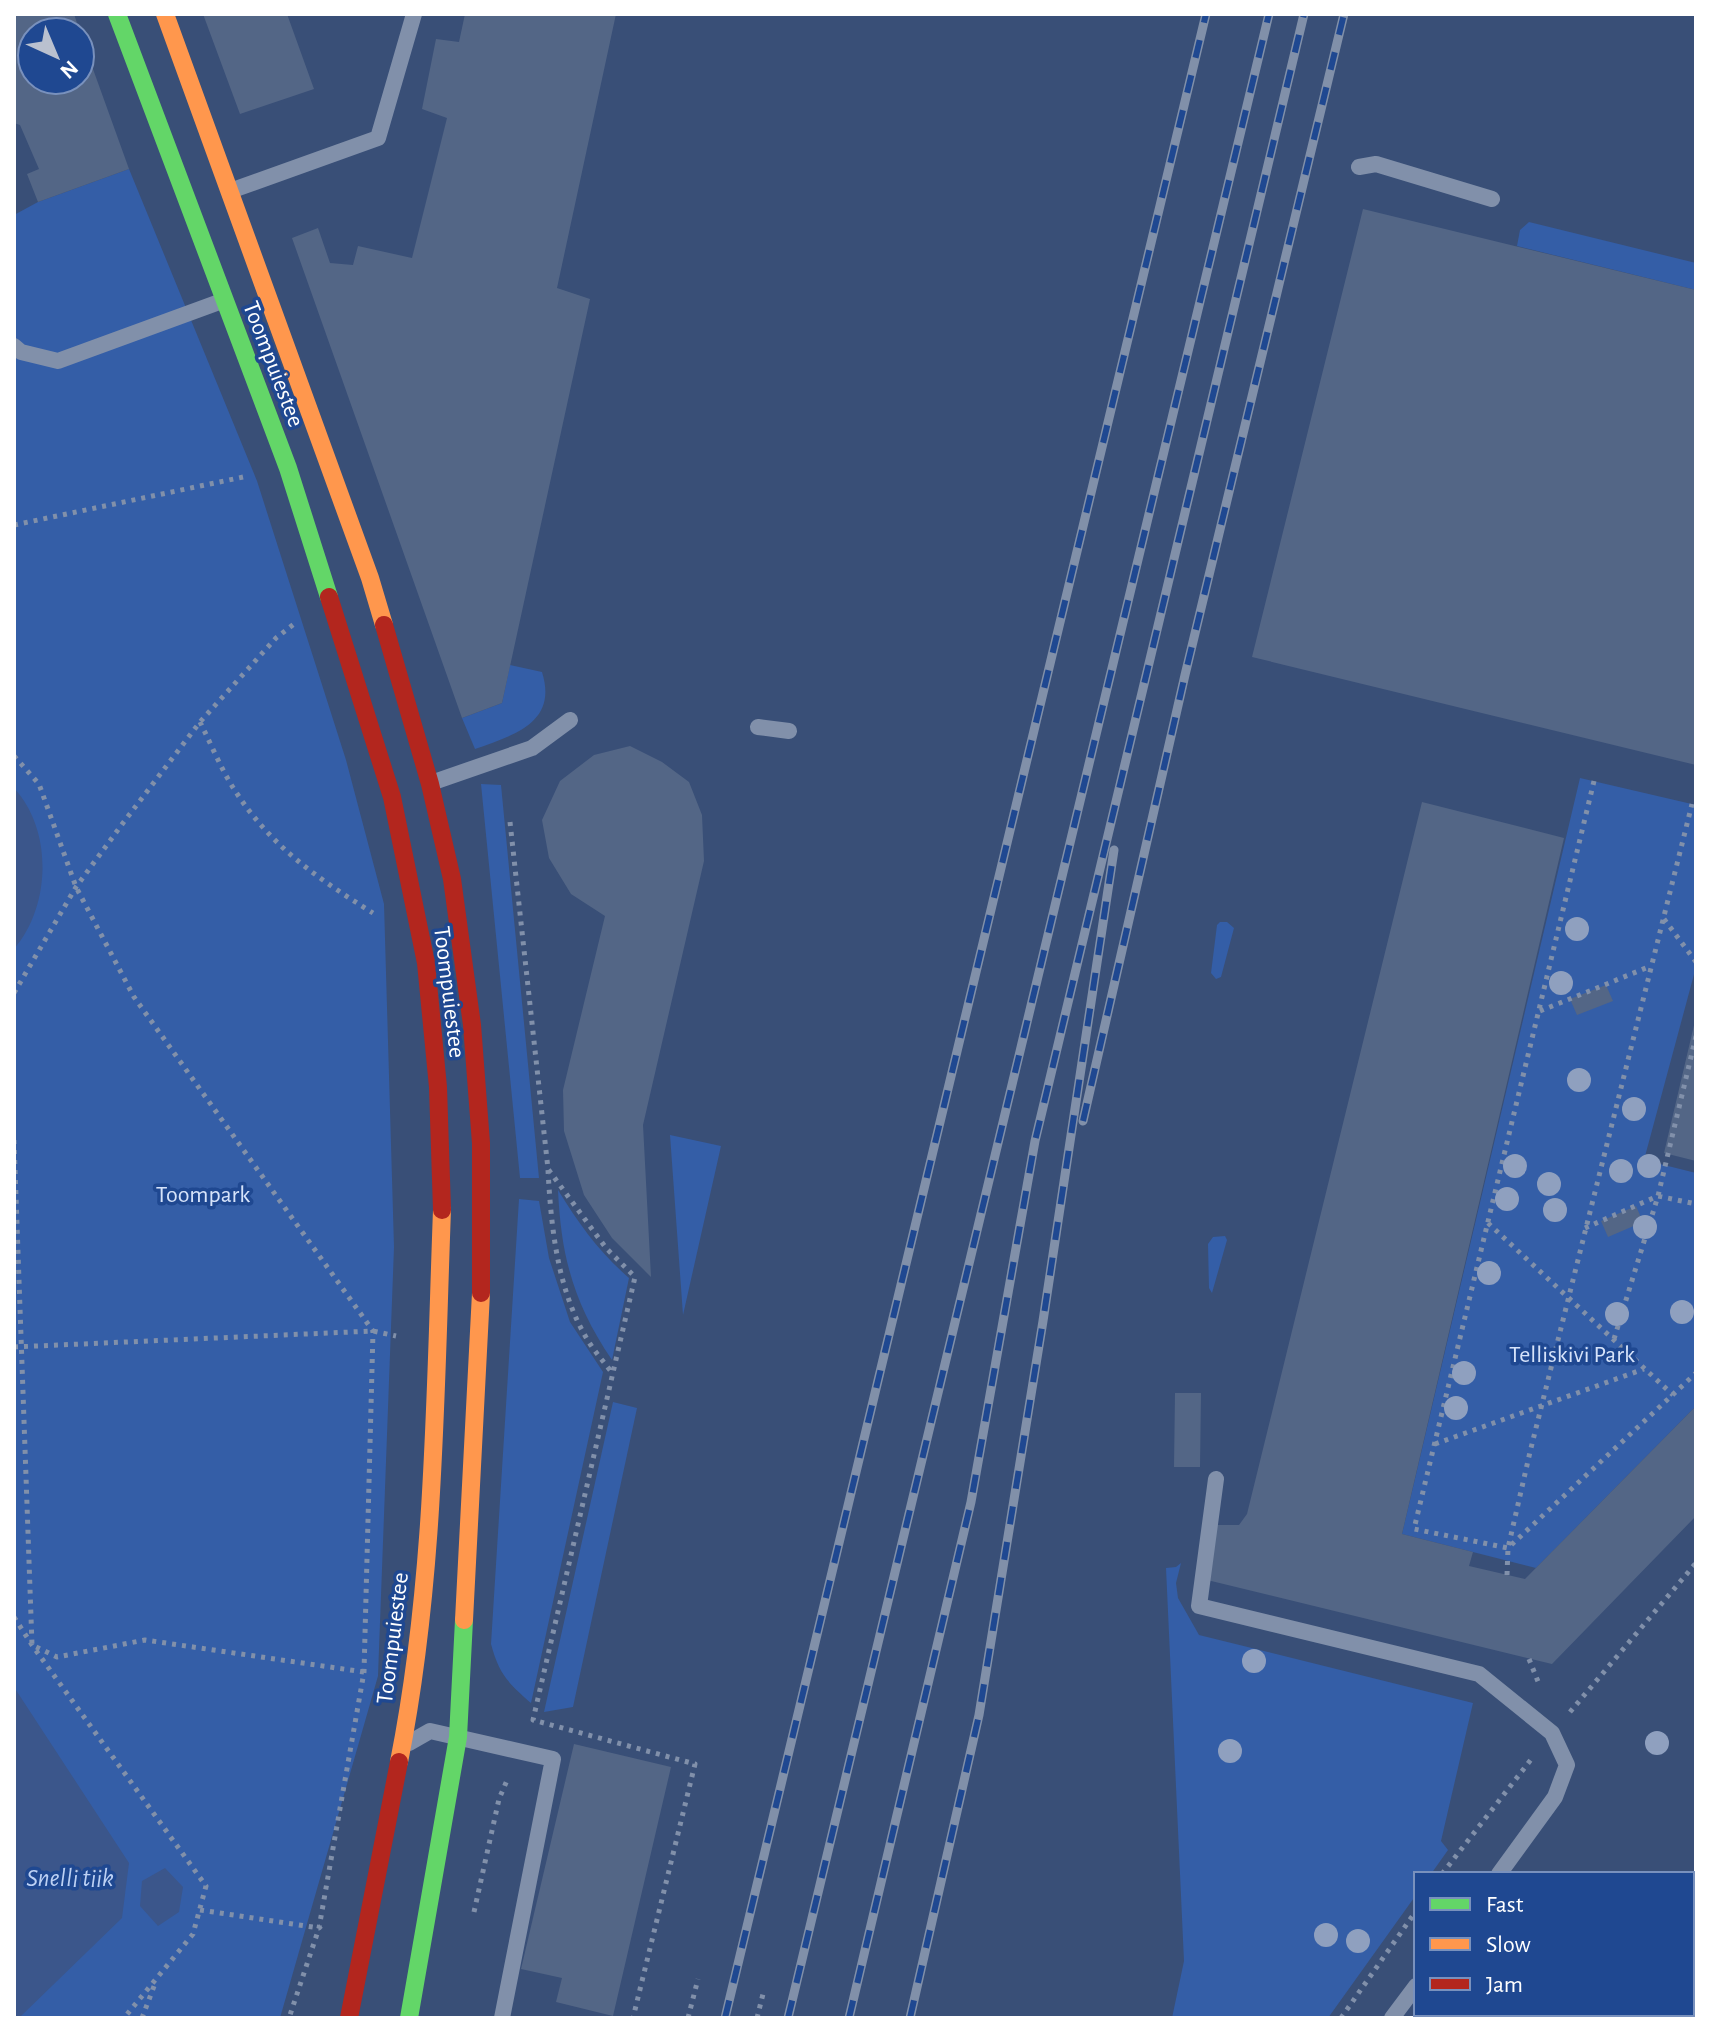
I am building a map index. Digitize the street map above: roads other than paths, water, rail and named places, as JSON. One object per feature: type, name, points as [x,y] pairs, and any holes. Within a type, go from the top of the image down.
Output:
[{"type":"main road","name":"Toompuiestee","points":[[117,14],[210,200],[370,578],[411,790],[438,1087],[443,1187],[434,1435],[425,1570],[402,1747],[349,2018]]},
{"type":"main road","name":"Toompuiestee","points":[[165,14],[210,200],[223,300],[411,790],[452,879],[472,1025],[481,1143],[483,1263],[458,1737],[409,2018]]},
{"type":"lane","points":[[210,200],[378,138],[414,14]]},
{"type":"lane","points":[[1359,167],[1376,164],[1492,199]]},
{"type":"lane","points":[[14,346],[21,352],[58,361],[223,300]]},
{"type":"lane","points":[[411,790],[532,748],[570,720]]},
{"type":"lane","points":[[758,727],[789,731]]},
{"type":"lane","points":[[1216,1479],[1199,1606],[1479,1674],[1552,1733],[1567,1765],[1555,1797],[1500,1872]]},
{"type":"lane","points":[[402,1747],[430,1731],[553,1759],[513,1932],[502,2018]]},
{"type":"lane","points":[[1392,2018],[1414,1989]]},
{"type":"water","points":[[14,788],[27,805],[36,825],[42,868],[41,890],[35,912],[14,949]]},
{"type":"water","name":"Snelli tiik","points":[[14,1687],[129,1863],[122,1918],[19,2018],[14,2018]]},
{"type":"water","points":[[165,1868],[183,1887],[179,1912],[158,1926],[140,1906],[142,1881]]},
{"type":"railway","points":[[725,2018],[1206,14]]},
{"type":"railway","points":[[788,2018],[1269,14]]},
{"type":"railway","points":[[849,2018],[971,1502],[1035,1141],[1304,14]]},
{"type":"railway","points":[[1083,1121],[1185,675],[1344,14]]},
{"type":"railway","points":[[910,2018],[979,1715],[1043,1321],[1114,850]]},
{"type":"park label","name":"Toompark","points":[[203,1194]]},
{"type":"park label","name":"Telliskivi Park","points":[[1572,1354]]}]
